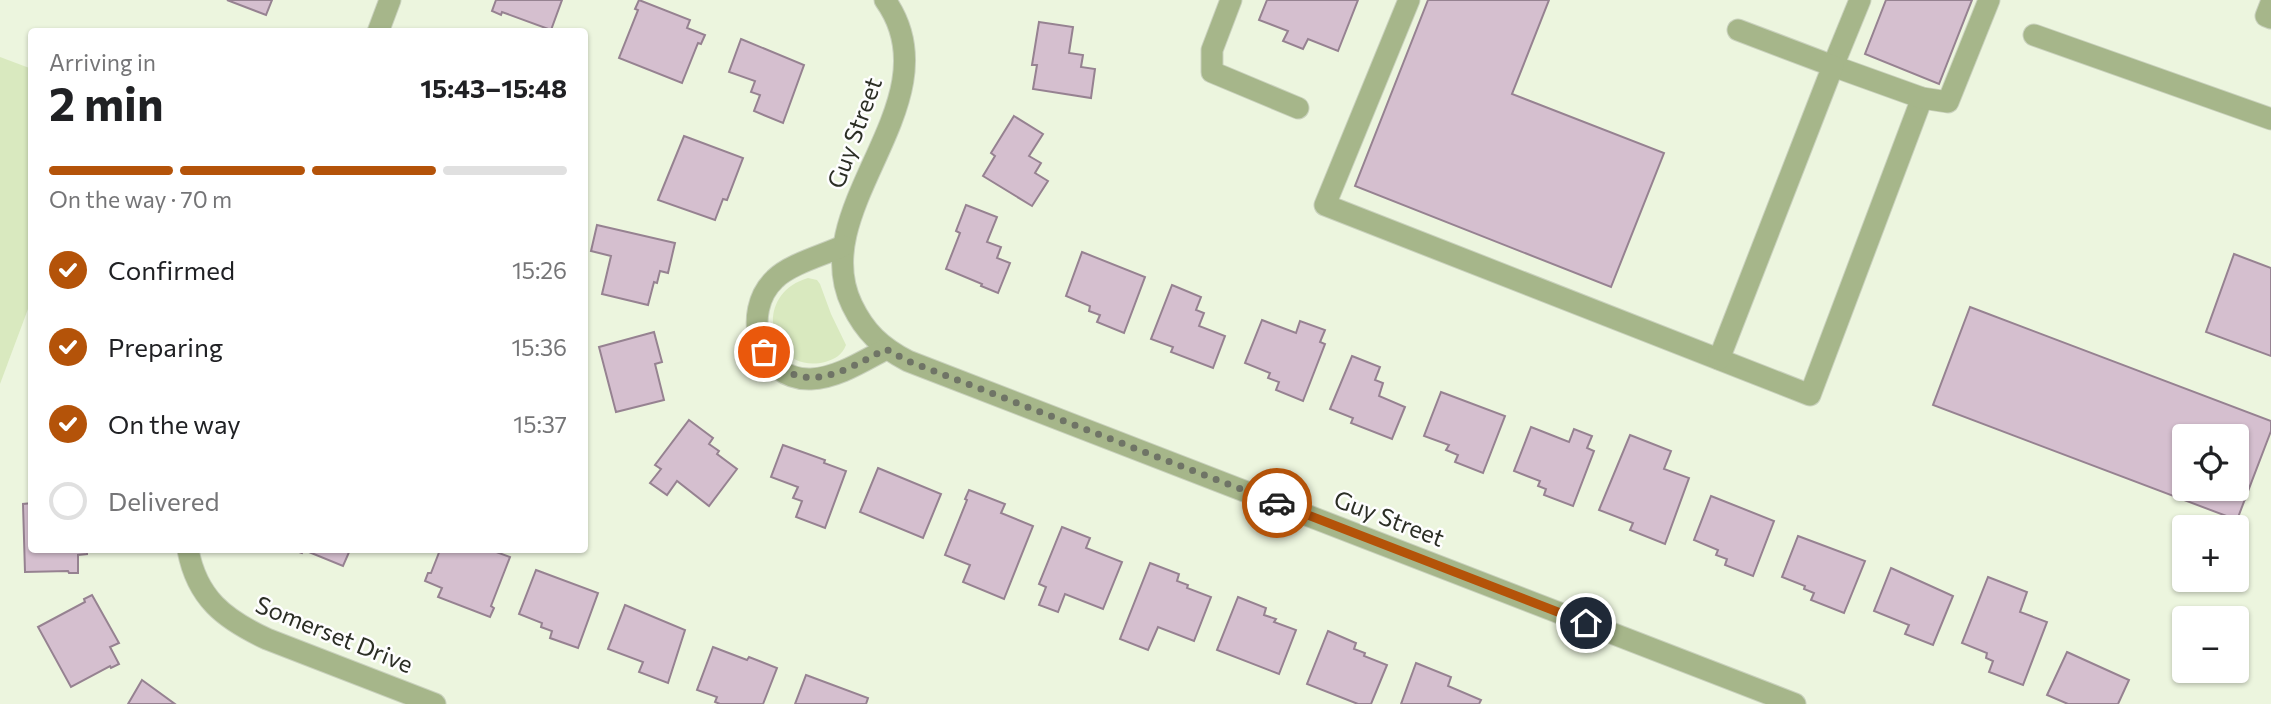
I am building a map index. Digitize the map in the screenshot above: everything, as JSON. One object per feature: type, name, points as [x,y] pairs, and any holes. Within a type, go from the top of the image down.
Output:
[{"type":"street","points":[[379,28],[390,0]]},
{"type":"street","name":"Guy Street","points":[[885,0],[898,22],[904,41],[906,63],[902,89],[843,246],[841,270],[846,293],[860,322],[886,349],[908,361],[1795,704]]},
{"type":"street","points":[[1231,0],[1212,50],[1212,72],[1298,108]]},
{"type":"street","points":[[1409,0],[1325,205],[1810,395],[1923,98]]},
{"type":"street","points":[[1719,359],[1860,0]]},
{"type":"street","points":[[1738,30],[1923,98],[1948,102],[1989,0]]},
{"type":"street","points":[[2271,3],[2266,16],[2271,18]]},
{"type":"street","points":[[2034,36],[2271,120]]},
{"type":"street","points":[[843,246],[790,269],[776,278],[766,290],[759,304],[756,320],[758,337],[764,352],[774,364],[787,372],[812,379],[832,375],[886,349]]},
{"type":"street","name":"Somerset Drive","points":[[189,553],[192,573],[206,595],[241,627],[435,704]]},
{"type":"green space","points":[[0,57],[28,68],[28,309],[0,384]]},
{"type":"green space","points":[[808,278],[817,280],[820,284],[846,345],[838,356],[825,362],[806,363],[791,357],[780,346],[774,332],[773,316],[778,300],[790,287]]},
{"type":"building","points":[[227,0],[272,0],[266,15]]},
{"type":"building","points":[[496,0],[562,0],[552,28],[492,11]]},
{"type":"building","points":[[639,0],[690,20],[687,28],[705,35],[701,44],[698,43],[682,83],[619,58],[638,10],[635,9]]},
{"type":"building","points":[[1267,0],[1358,0],[1338,51],[1308,39],[1303,49],[1283,41],[1288,31],[1259,20]]},
{"type":"building","points":[[1428,0],[1549,0],[1512,94],[1664,153],[1611,287],[1355,186]]},
{"type":"building","points":[[1886,0],[1972,0],[1939,84],[1865,54]]},
{"type":"building","points":[[1039,22],[1073,27],[1069,53],[1083,55],[1081,67],[1095,69],[1091,98],[1033,89],[1037,65],[1032,65]]},
{"type":"building","points":[[741,39],[804,65],[783,123],[754,111],[760,95],[751,92],[755,81],[729,72]]},
{"type":"building","points":[[1014,116],[1043,134],[1029,156],[1041,163],[1035,173],[1048,181],[1032,206],[983,176],[995,156],[991,153]]},
{"type":"building","points":[[684,136],[743,158],[727,200],[723,199],[715,220],[658,200]]},
{"type":"building","points":[[966,205],[997,217],[987,242],[1001,247],[997,258],[1010,263],[998,293],[946,269],[960,233],[956,231]]},
{"type":"building","points":[[597,225],[675,243],[668,273],[660,271],[648,305],[602,294],[611,256],[591,251]]},
{"type":"building","points":[[1082,252],[1145,277],[1124,333],[1097,322],[1100,315],[1089,311],[1090,306],[1066,296]]},
{"type":"building","points":[[2234,254],[2271,268],[2271,356],[2206,332]]},
{"type":"building","points":[[1172,285],[1201,297],[1196,310],[1204,313],[1199,326],[1225,336],[1213,368],[1171,352],[1173,347],[1151,339]]},
{"type":"building","points":[[1970,307],[2271,421],[2271,431],[2249,489],[2249,424],[2172,424],[2172,495],[1933,405]]},
{"type":"building","points":[[1262,320],[1296,333],[1300,321],[1325,330],[1320,342],[1325,344],[1303,401],[1276,390],[1279,382],[1268,378],[1270,373],[1245,363]]},
{"type":"building","points":[[654,332],[662,362],[655,364],[664,400],[616,412],[599,347]]},
{"type":"building","points":[[1352,356],[1380,367],[1375,380],[1383,383],[1379,396],[1405,407],[1392,439],[1351,423],[1353,418],[1330,409]]},
{"type":"building","points":[[1441,392],[1505,416],[1483,473],[1455,462],[1458,455],[1446,450],[1449,445],[1424,436]]},
{"type":"building","points":[[689,420],[713,438],[709,444],[719,451],[717,454],[737,469],[709,506],[677,481],[667,495],[650,483],[661,469],[655,465]]},
{"type":"building","points":[[1531,427],[1569,442],[1574,429],[1592,436],[1587,448],[1594,451],[1573,506],[1544,495],[1546,489],[1538,486],[1540,481],[1514,471]]},
{"type":"building","points":[[1630,435],[1671,451],[1664,469],[1689,478],[1665,544],[1630,530],[1633,523],[1599,510]]},
{"type":"building","points":[[783,445],[825,460],[824,463],[846,471],[825,528],[796,517],[802,501],[793,498],[798,487],[771,477]]},
{"type":"building","points":[[878,468],[941,494],[923,538],[860,512]]},
{"type":"building","points":[[969,490],[1005,504],[1001,513],[1033,526],[1004,599],[963,582],[970,565],[945,555]]},
{"type":"building","points":[[1711,496],[1774,521],[1753,576],[1725,565],[1727,559],[1716,555],[1718,550],[1694,540]]},
{"type":"building","points":[[2187,501],[2244,501],[2239,515],[2224,515]]},
{"type":"building","points":[[28,503],[28,553],[87,553],[78,555],[78,573],[25,572],[23,504]]},
{"type":"building","points":[[1062,527],[1090,538],[1086,548],[1122,562],[1103,609],[1065,594],[1058,612],[1039,605],[1046,587],[1039,584]]},
{"type":"building","points":[[1798,536],[1865,561],[1844,613],[1811,600],[1814,593],[1804,589],[1805,586],[1782,577]]},
{"type":"building","points":[[311,553],[349,553],[343,566]]},
{"type":"building","points":[[439,553],[499,553],[510,557],[491,606],[494,608],[490,617],[438,597],[442,588],[425,581],[428,573],[431,573]]},
{"type":"building","points":[[1150,563],[1179,574],[1177,581],[1211,597],[1194,641],[1158,627],[1148,650],[1120,639]]},
{"type":"building","points":[[1891,568],[1953,596],[1933,645],[1905,634],[1909,625],[1874,611]]},
{"type":"building","points":[[536,570],[598,593],[578,648],[550,638],[552,631],[541,627],[542,623],[519,614]]},
{"type":"building","points":[[1988,577],[2027,592],[2020,612],[2047,622],[2023,685],[1989,672],[1993,661],[1986,658],[1987,653],[1962,643]]},
{"type":"building","points":[[92,595],[119,643],[110,647],[119,664],[71,687],[38,627],[85,602],[84,599]]},
{"type":"building","points":[[1238,597],[1266,608],[1264,615],[1296,630],[1279,674],[1217,650]]},
{"type":"building","points":[[625,605],[685,630],[668,683],[639,672],[643,662],[608,649]]},
{"type":"building","points":[[1328,631],[1356,643],[1354,649],[1365,653],[1364,656],[1387,665],[1371,704],[1358,704],[1307,684]]},
{"type":"building","points":[[713,647],[777,668],[763,704],[720,704],[715,702],[717,697],[697,690]]},
{"type":"building","points":[[2067,652],[2129,680],[2118,704],[2068,704],[2047,695]]},
{"type":"building","points":[[1416,663],[1451,677],[1448,686],[1481,700],[1479,704],[1401,704]]},
{"type":"building","points":[[806,675],[868,698],[866,704],[795,704]]},
{"type":"building","points":[[142,680],[175,704],[128,704]]},
{"type":"way so far","points":[[764,352],[774,364],[787,372],[812,379],[832,375],[886,349],[908,361],[1277,503]]},
{"type":"route","points":[[1277,503],[1586,623]]}]
